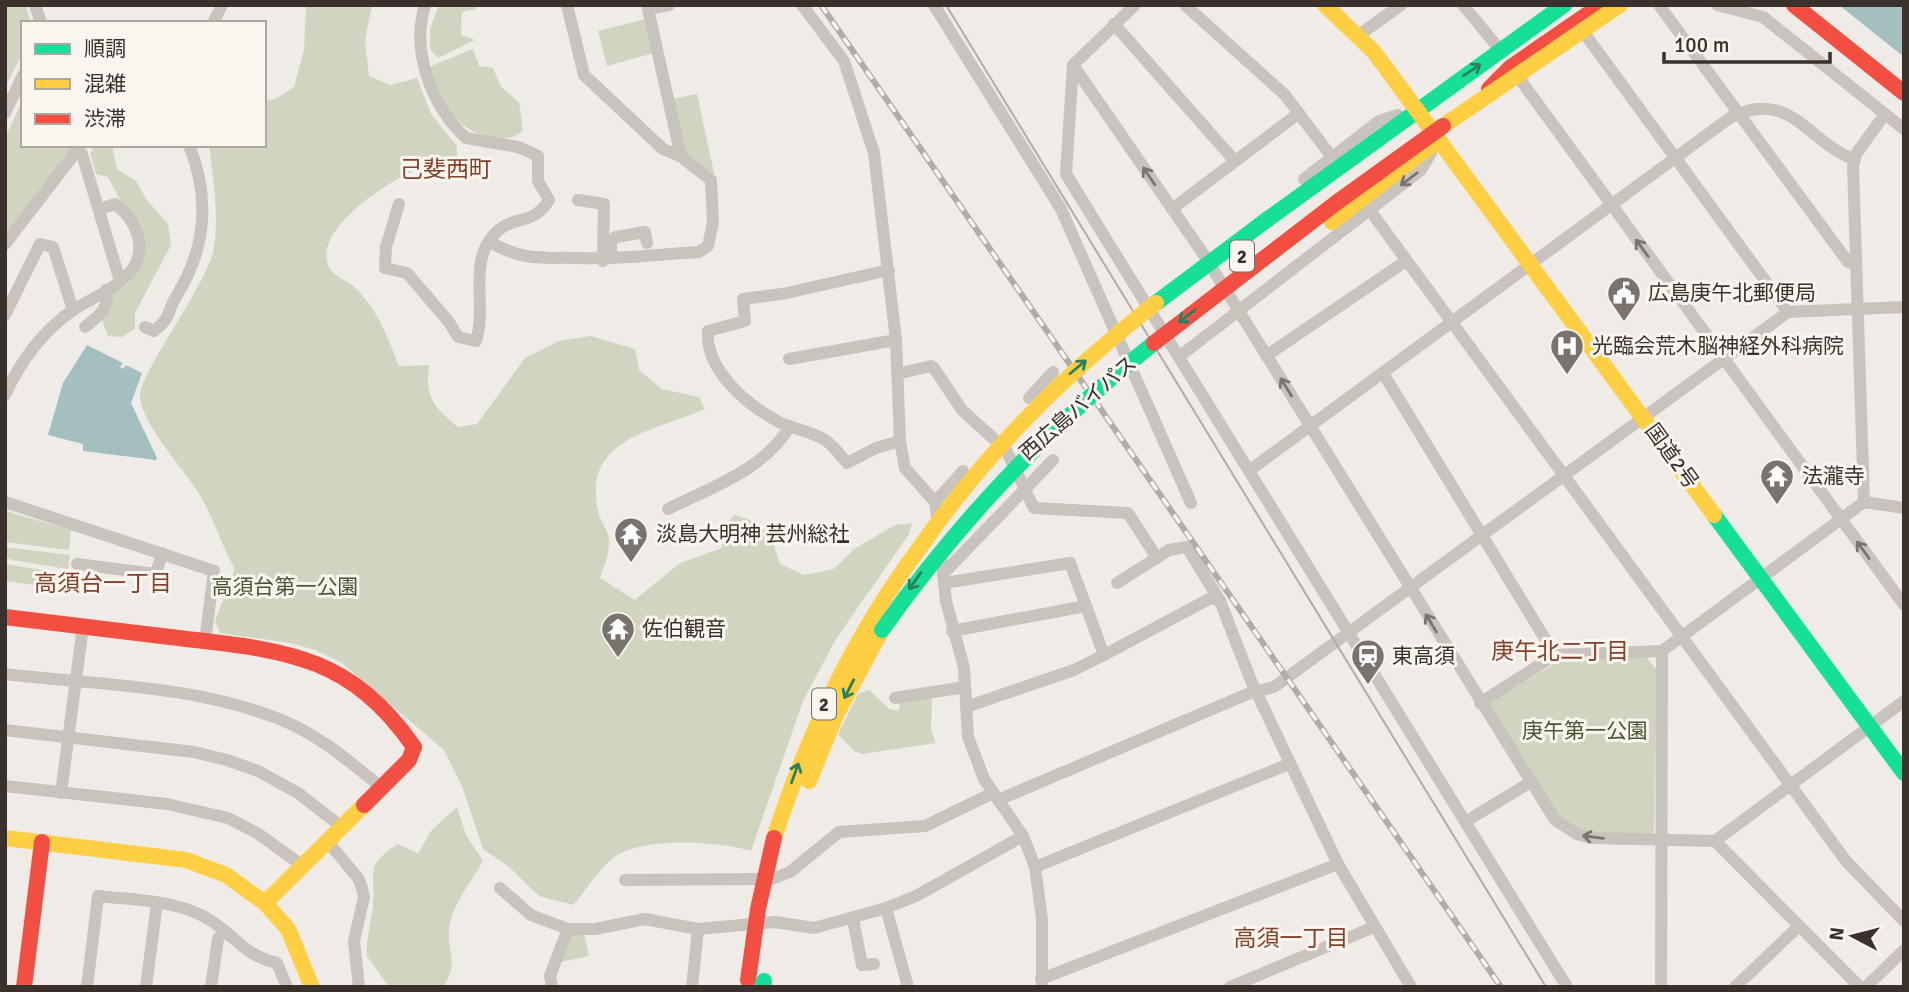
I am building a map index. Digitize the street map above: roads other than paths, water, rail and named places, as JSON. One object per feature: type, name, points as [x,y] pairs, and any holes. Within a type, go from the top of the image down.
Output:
[{"type":"main road","name":"国道2号","points":[[1325,5],[1359,35],[1416,109],[1904,773]]},
{"type":"main road","points":[[920,546],[976,470],[1066,378],[1161,300],[1268,219],[1416,109],[1564,5]]},
{"type":"main road","name":"2","points":[[1439,140],[1511,67],[1599,5]]},
{"type":"main road","name":"西広島バイパス","points":[[756,984],[773,910],[781,840],[804,747],[824,703],[894,579],[920,546],[1019,439],[1063,398],[1153,324],[1375,156],[1599,5]]},
{"type":"main road","name":"西広島バイパス","points":[[781,840],[818,757],[882,630],[930,559],[1006,473],[1073,409],[1175,324],[1382,168],[1620,5]]},
{"type":"main road","points":[[1794,5],[1904,93]]},
{"type":"main road","points":[[1006,473],[1031,461],[1138,371],[1439,140]]},
{"type":"main road","points":[[5,617],[280,650],[323,665],[353,685],[407,736],[414,747],[409,760],[265,903]]},
{"type":"main road","points":[[5,838],[186,860],[226,875],[265,903],[288,929],[312,987]]},
{"type":"main road","points":[[24,987],[42,842]]},
{"type":"street","points":[[399,204],[386,247],[385,268],[407,274],[449,322],[457,337],[476,341],[480,328],[478,264],[500,229],[532,217],[549,200],[538,181],[539,158],[518,147],[466,138],[456,129],[441,106],[420,52],[419,31],[425,5]]},
{"type":"street","points":[[567,5],[584,75],[663,149],[677,158],[682,157]]},
{"type":"street","points":[[490,242],[512,254],[551,260],[607,260],[699,252],[708,246],[713,223],[711,180],[682,157],[648,9],[669,5]]},
{"type":"street","points":[[802,5],[844,61],[874,153],[896,340],[900,442],[905,468],[935,502],[943,579],[952,631],[964,668],[968,737],[975,758],[995,797],[1023,836],[1035,867],[1042,919],[1042,983],[1338,864]]},
{"type":"street","points":[[934,5],[1061,209],[1191,503]]},
{"type":"street","points":[[1135,5],[1073,65],[1066,174],[1567,987]]},
{"type":"street","points":[[1185,5],[1285,95],[1331,156]]},
{"type":"street","points":[[1359,35],[1401,5]]},
{"type":"street","points":[[1463,5],[1501,51]]},
{"type":"street","points":[[1658,5],[1848,262],[1855,264]]},
{"type":"street","points":[[1717,5],[1765,11],[1904,129]]},
{"type":"street","points":[[1577,22],[1674,159],[1788,312]]},
{"type":"street","points":[[1114,24],[1234,160]]},
{"type":"street","points":[[1073,65],[1204,255],[1547,811],[1577,834],[1591,838],[1715,841],[1904,701]]},
{"type":"street","points":[[1511,67],[1904,605]]},
{"type":"street","points":[[5,113],[21,79]]},
{"type":"street","points":[[1143,298],[1204,255],[1379,121],[1416,109]]},
{"type":"street","points":[[1250,470],[1738,114],[1763,110],[1788,113],[1853,159]]},
{"type":"street","points":[[1172,209],[1299,113]]},
{"type":"street","points":[[1864,502],[1853,159],[1885,114]]},
{"type":"street","points":[[1180,356],[1422,170],[1439,140]]},
{"type":"street","points":[[145,327],[154,331],[167,321],[197,255],[204,207],[201,174],[190,147]]},
{"type":"street","points":[[5,244],[75,153],[82,154],[120,281]]},
{"type":"street","points":[[578,200],[604,204],[607,260]]},
{"type":"street","points":[[5,396],[9,375],[33,348],[73,310],[128,276],[135,263],[140,248],[135,224],[115,204],[100,209]]},
{"type":"street","points":[[1369,209],[1846,861],[1904,921]]},
{"type":"street","points":[[607,260],[611,241],[616,237],[645,232],[647,243]]},
{"type":"street","points":[[5,315],[40,244],[53,247],[73,310]]},
{"type":"street","points":[[1266,356],[1406,261]]},
{"type":"street","points":[[889,270],[782,294],[743,299],[745,321],[708,331],[712,355],[734,388],[745,399],[790,426],[826,440],[848,463],[876,447],[900,442]]},
{"type":"street","points":[[85,327],[102,314],[108,296],[106,290]]},
{"type":"street","points":[[625,880],[772,879],[790,872],[839,832],[925,826],[1274,687],[1788,312],[1904,307]]},
{"type":"street","points":[[789,359],[896,340]]},
{"type":"street","points":[[897,373],[933,367],[962,410],[994,436],[1006,450],[1032,506],[1128,513],[1157,558]]},
{"type":"street","points":[[935,502],[1053,372]]},
{"type":"street","points":[[1383,373],[1555,656]]},
{"type":"street","points":[[668,509],[744,471],[778,447],[790,426]]},
{"type":"street","points":[[943,579],[1053,460]]},
{"type":"street","points":[[5,502],[214,571],[205,641]]},
{"type":"street","points":[[1480,703],[1555,656],[1662,651],[1864,502],[1904,508]]},
{"type":"street","points":[[1117,583],[1168,550],[1187,547],[1220,601],[1289,764],[1338,864],[1411,987]]},
{"type":"street","points":[[77,564],[156,574],[162,553]]},
{"type":"street","points":[[943,579],[1070,563],[1104,655]]},
{"type":"street","points":[[965,707],[1073,670],[1211,598],[1220,601]]},
{"type":"street","points":[[952,631],[1086,606]]},
{"type":"street","points":[[61,793],[83,626]]},
{"type":"street","points":[[1661,987],[1662,651]]},
{"type":"street","points":[[5,674],[200,696],[271,716],[336,750],[381,788]]},
{"type":"street","points":[[895,698],[965,687]]},
{"type":"street","points":[[5,730],[194,752],[227,760],[258,771],[298,793],[342,827]]},
{"type":"street","points":[[1035,867],[1289,764]]},
{"type":"street","points":[[1465,822],[1529,783]]},
{"type":"street","points":[[5,786],[167,804],[228,818],[257,833],[303,866]]},
{"type":"street","points":[[500,888],[531,915],[568,929],[595,929],[645,919],[698,929],[775,922],[814,928],[853,919],[916,896],[1023,836]]},
{"type":"street","points":[[1715,841],[1860,987]]},
{"type":"street","points":[[328,842],[358,878],[364,897],[354,941],[359,987]]},
{"type":"street","points":[[87,987],[98,896],[187,909],[224,931],[253,957],[277,963],[287,987]]},
{"type":"street","points":[[146,987],[157,903]]},
{"type":"street","points":[[886,908],[908,987]]},
{"type":"street","points":[[853,919],[862,965],[874,964]]},
{"type":"street","points":[[1230,987],[1374,927]]},
{"type":"street","points":[[1735,987],[1798,927]]},
{"type":"street","points":[[552,987],[550,976],[568,929]]},
{"type":"street","points":[[692,987],[698,929]]},
{"type":"street","points":[[211,987],[218,939],[224,931]]},
{"type":"street","points":[[1866,987],[1904,950]]},
{"type":"water","points":[[1839,5],[1904,5],[1904,57]]},
{"type":"water","points":[[87,345],[123,363],[120,367],[123,369],[126,365],[142,373],[131,403],[156,460],[83,451],[83,444],[48,435],[63,383]]},
{"type":"tram line","points":[[946,5],[1546,987]]},
{"type":"railway","points":[[821,5],[1501,987]]},
{"type":"place","name":"広島庚午北郵便局","points":[[1624,323]]},
{"type":"place","name":"光臨会荒木脳神経外科病院","points":[[1567,376]]},
{"type":"place","name":"法瀧寺","points":[[1777,506]]},
{"type":"place","name":"淡島大明神 芸州総社","points":[[631,564]]},
{"type":"place","name":"佐伯観音","points":[[618,659]]},
{"type":"place","name":"東高須","points":[[1368,686]]},
{"type":"district","name":"己斐西町","points":[[446,169]]},
{"type":"district","name":"高須台一丁目","points":[[103,583]]},
{"type":"district","name":"庚午北二丁目","points":[[1560,651]]},
{"type":"district","name":"高須一丁目","points":[[1291,938]]},
{"type":"park label","name":"高須台第一公園","points":[[285,587]]},
{"type":"park label","name":"庚午第一公園","points":[[1585,731]]}]
